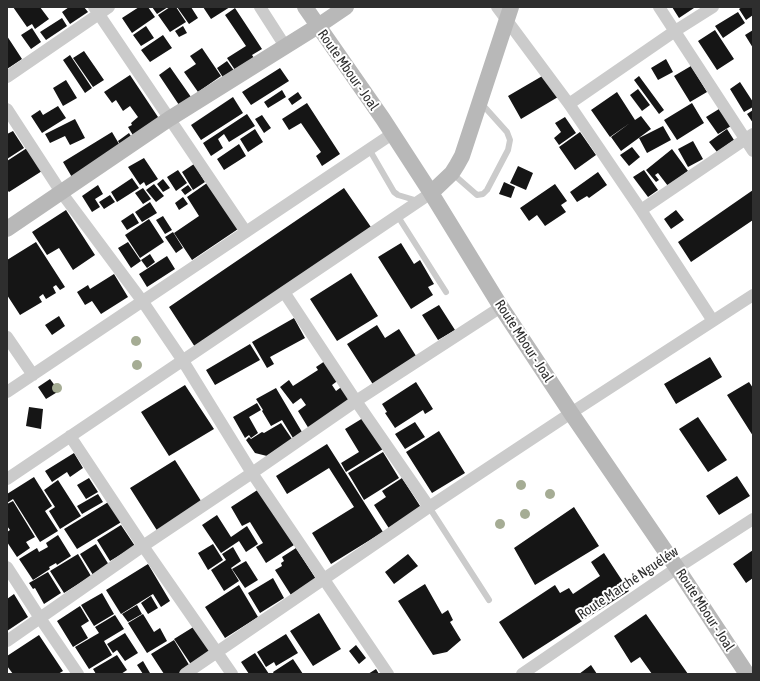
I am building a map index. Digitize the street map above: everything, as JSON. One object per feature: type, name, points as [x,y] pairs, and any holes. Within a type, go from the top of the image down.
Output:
[{"type":"main road","name":"Route Mbour - Joal","points":[[305,7],[383,119],[424,197],[501,307],[747,674]]},
{"type":"main road","points":[[7,229],[169,119],[346,7]]},
{"type":"main road","points":[[424,197],[452,173],[462,156],[480,101],[505,11]]},
{"type":"street","points":[[7,77],[96,10],[109,7]]},
{"type":"street","points":[[260,7],[285,46]]},
{"type":"street","points":[[659,7],[749,137],[753,151]]},
{"type":"street","points":[[569,104],[712,7]]},
{"type":"street","points":[[96,10],[246,232]]},
{"type":"street","points":[[505,11],[641,210],[713,321]]},
{"type":"street","points":[[7,109],[61,192],[142,302],[183,361],[252,474],[388,674]]},
{"type":"street","points":[[7,392],[392,134]]},
{"type":"street","points":[[641,210],[749,137]]},
{"type":"street","points":[[7,479],[424,197]]},
{"type":"street","points":[[284,292],[356,401],[429,507]]},
{"type":"street","points":[[185,674],[429,507],[753,294]]},
{"type":"street","points":[[7,641],[143,546],[252,474],[356,401],[501,307]]},
{"type":"street","points":[[7,337],[33,375]]},
{"type":"street","points":[[70,436],[143,546],[232,674]]},
{"type":"street","name":"Route Marché Nguéléw","points":[[522,674],[534,670],[677,568],[753,519]]},
{"type":"street","points":[[7,567],[78,674]]},
{"type":"lane","points":[[452,173],[477,195],[484,194],[508,150],[510,140],[507,132],[480,101]]},
{"type":"lane","points":[[369,150],[394,192],[398,195],[424,197]]},
{"type":"lane","points":[[398,215],[446,292]]},
{"type":"lane","points":[[429,507],[489,600]]},
{"type":"building","points":[[13,7],[40,7],[49,19],[35,29],[32,24],[27,27]]},
{"type":"building","points":[[69,7],[84,7],[88,12],[70,24],[62,12]]},
{"type":"building","points":[[139,7],[148,7],[155,17],[132,33],[122,18]]},
{"type":"building","points":[[152,7],[168,7],[157,14]]},
{"type":"building","points":[[170,7],[176,7],[186,22],[170,32],[158,15]]},
{"type":"building","points":[[177,7],[191,7],[198,18],[189,24]]},
{"type":"building","points":[[203,7],[230,7],[211,19]]},
{"type":"building","points":[[672,7],[693,7],[694,8],[679,18]]},
{"type":"building","points":[[742,7],[753,7],[753,15],[746,20],[739,9]]},
{"type":"building","points":[[235,8],[262,49],[252,55],[254,58],[235,70],[227,58],[246,46],[225,15]]},
{"type":"building","points":[[738,12],[745,23],[723,38],[715,26]]},
{"type":"building","points":[[62,18],[67,26],[46,40],[40,32]]},
{"type":"building","points":[[146,26],[154,38],[141,46],[133,35]]},
{"type":"building","points":[[183,26],[187,33],[179,37],[175,31]]},
{"type":"building","points":[[32,28],[41,42],[31,49],[21,35]]},
{"type":"building","points":[[715,30],[734,59],[717,70],[698,41]]},
{"type":"building","points":[[753,30],[753,48],[745,35]]},
{"type":"building","points":[[163,35],[172,48],[150,62],[141,50]]},
{"type":"building","points":[[7,36],[22,59],[7,69]]},
{"type":"building","points":[[202,48],[221,76],[198,92],[184,72],[196,64],[190,56]]},
{"type":"building","points":[[84,51],[104,80],[93,87],[73,58]]},
{"type":"building","points":[[70,55],[92,88],[85,93],[63,60]]},
{"type":"building","points":[[666,59],[673,72],[658,80],[651,68]]},
{"type":"building","points":[[227,61],[235,72],[224,79],[217,68]]},
{"type":"building","points":[[691,66],[707,92],[690,102],[674,76]]},
{"type":"building","points":[[170,67],[191,97],[179,105],[159,75]]},
{"type":"building","points":[[280,68],[289,81],[251,105],[242,92]]},
{"type":"building","points":[[130,75],[160,120],[134,137],[128,127],[132,125],[131,123],[138,117],[130,106],[123,111],[116,100],[112,103],[104,92]]},
{"type":"building","points":[[544,75],[558,97],[521,119],[508,96]]},
{"type":"building","points":[[639,76],[664,110],[659,114],[634,80]]},
{"type":"building","points":[[66,80],[77,98],[63,106],[53,88]]},
{"type":"building","points":[[740,82],[753,102],[753,107],[744,112],[730,89]]},
{"type":"building","points":[[638,89],[650,105],[642,111],[630,95]]},
{"type":"building","points":[[282,90],[286,97],[268,108],[264,102]]},
{"type":"building","points":[[298,92],[302,98],[292,105],[288,99]]},
{"type":"building","points":[[617,92],[635,120],[641,116],[651,129],[621,151],[611,137],[630,123],[610,137],[591,110]]},
{"type":"building","points":[[233,97],[243,113],[201,140],[191,125]]},
{"type":"building","points":[[307,103],[340,154],[322,166],[316,156],[321,152],[301,123],[289,130],[282,119]]},
{"type":"building","points":[[692,103],[704,123],[677,140],[664,120]]},
{"type":"building","points":[[58,106],[66,118],[42,133],[31,116],[40,110],[43,115]]},
{"type":"building","points":[[719,109],[731,126],[718,134],[706,117]]},
{"type":"building","points":[[753,110],[753,123],[747,114]]},
{"type":"building","points":[[247,114],[255,126],[229,142],[224,134],[218,139],[223,148],[211,156],[203,143]]},
{"type":"building","points":[[262,115],[271,128],[264,133],[255,119]]},
{"type":"building","points":[[565,117],[576,133],[559,145],[554,138],[561,132],[555,123]]},
{"type":"building","points":[[75,119],[85,138],[70,145],[65,136],[50,143],[45,134]]},
{"type":"building","points":[[663,126],[671,140],[647,153],[639,138]]},
{"type":"building","points":[[255,129],[263,142],[248,152],[240,139]]},
{"type":"building","points":[[727,129],[734,140],[717,152],[709,142]]},
{"type":"building","points":[[13,131],[24,148],[7,159],[7,134]]},
{"type":"building","points":[[112,132],[122,149],[73,179],[63,162]]},
{"type":"building","points":[[580,132],[596,155],[575,170],[559,147]]},
{"type":"building","points":[[129,133],[134,141],[123,149],[118,141]]},
{"type":"building","points":[[693,141],[703,159],[688,167],[678,149]]},
{"type":"building","points":[[239,144],[246,156],[224,170],[217,159]]},
{"type":"building","points":[[632,147],[640,157],[629,166],[620,155]]},
{"type":"building","points":[[27,148],[42,171],[9,192],[7,190],[7,161]]},
{"type":"building","points":[[672,149],[688,171],[668,186],[658,173],[655,175],[659,180],[656,182],[646,170]]},
{"type":"building","points":[[144,158],[158,179],[146,186],[144,182],[140,185],[128,167]]},
{"type":"building","points":[[194,164],[205,182],[193,190],[182,172]]},
{"type":"building","points":[[518,166],[533,173],[526,190],[510,183]]},
{"type":"building","points":[[178,170],[187,183],[176,191],[167,177]]},
{"type":"building","points":[[644,170],[658,190],[648,197],[633,177]]},
{"type":"building","points":[[598,172],[607,185],[589,198],[587,196],[577,202],[570,192]]},
{"type":"building","points":[[132,178],[139,188],[117,202],[111,192]]},
{"type":"building","points":[[163,179],[170,188],[163,192],[157,184]]},
{"type":"building","points":[[504,182],[515,187],[511,198],[499,194]]},
{"type":"building","points":[[207,183],[238,229],[192,260],[174,233],[199,216],[187,197]]},
{"type":"building","points":[[154,184],[164,196],[156,202],[146,190]]},
{"type":"building","points":[[555,184],[567,201],[561,205],[566,212],[545,226],[537,215],[529,221],[520,208]]},
{"type":"building","points":[[98,185],[103,194],[95,199],[100,207],[92,212],[82,196]]},
{"type":"building","points":[[188,185],[192,190],[185,195],[181,190]]},
{"type":"building","points":[[143,188],[151,199],[143,204],[135,193]]},
{"type":"building","points":[[344,188],[373,230],[195,347],[169,307]]},
{"type":"building","points":[[753,190],[753,220],[691,262],[678,242]]},
{"type":"building","points":[[110,195],[115,202],[104,209],[99,202]]},
{"type":"building","points":[[183,197],[188,204],[179,210],[175,203]]},
{"type":"building","points":[[150,202],[157,213],[142,222],[135,212]]},
{"type":"building","points":[[66,210],[95,255],[73,270],[59,248],[47,255],[32,232]]},
{"type":"building","points":[[676,210],[684,220],[671,229],[664,219]]},
{"type":"building","points":[[133,213],[139,223],[127,230],[121,221]]},
{"type":"building","points":[[163,216],[172,230],[165,234],[156,220]]},
{"type":"building","points":[[149,219],[164,242],[140,258],[125,235]]},
{"type":"building","points":[[173,232],[183,248],[176,253],[165,237]]},
{"type":"building","points":[[36,242],[65,287],[60,290],[56,285],[53,287],[56,293],[46,299],[43,294],[39,297],[42,302],[20,315],[7,295],[7,260]]},
{"type":"building","points":[[128,242],[141,261],[131,268],[118,248]]},
{"type":"building","points":[[401,243],[414,264],[420,260],[434,284],[428,287],[433,295],[411,309],[378,257]]},
{"type":"building","points":[[150,254],[155,262],[147,268],[141,260]]},
{"type":"building","points":[[167,256],[175,269],[147,287],[139,274]]},
{"type":"building","points":[[351,273],[378,316],[337,341],[310,299]]},
{"type":"building","points":[[114,274],[128,297],[101,314],[92,301],[85,305],[77,292],[88,285],[90,289]]},
{"type":"building","points":[[439,305],[455,330],[438,340],[422,315]]},
{"type":"building","points":[[59,316],[65,326],[52,335],[45,325]]},
{"type":"building","points":[[294,318],[305,338],[270,357],[274,364],[267,368],[252,342]]},
{"type":"building","points":[[377,325],[385,338],[399,329],[418,359],[374,386],[347,344]]},
{"type":"building","points":[[250,344],[260,360],[215,385],[206,370]]},
{"type":"building","points":[[710,357],[722,377],[676,404],[664,384]]},
{"type":"building","points":[[328,359],[340,379],[332,385],[336,391],[344,385],[354,400],[309,429],[298,411],[306,405],[301,398],[293,404],[280,387],[289,380],[293,386],[318,370],[316,367]]},
{"type":"building","points":[[50,379],[59,391],[46,399],[38,387]]},
{"type":"building","points":[[416,382],[433,409],[425,414],[423,410],[395,428],[385,413],[387,412],[382,404]]},
{"type":"building","points":[[749,382],[753,388],[753,436],[727,395]]},
{"type":"building","points":[[185,385],[214,429],[169,456],[141,412]]},
{"type":"building","points":[[276,388],[302,432],[293,438],[282,420],[271,426],[256,399]]},
{"type":"building","points":[[257,403],[261,410],[249,417],[258,433],[251,438],[249,435],[245,438],[233,417]]},
{"type":"building","points":[[29,407],[43,409],[41,429],[26,426]]},
{"type":"building","points":[[698,417],[727,460],[708,472],[679,429]]},
{"type":"building","points":[[363,418],[383,449],[346,472],[341,463],[359,452],[345,429]]},
{"type":"building","points":[[415,422],[425,437],[405,449],[395,434]]},
{"type":"building","points":[[281,423],[292,439],[267,456],[255,453],[246,440],[249,437],[251,439],[262,432],[264,433]]},
{"type":"building","points":[[439,431],[465,473],[432,493],[406,452]]},
{"type":"building","points":[[327,444],[383,532],[331,564],[312,533],[354,507],[329,468],[287,494],[276,476]]},
{"type":"building","points":[[383,452],[399,478],[364,500],[348,473]]},
{"type":"building","points":[[74,453],[83,468],[70,477],[67,472],[52,482],[45,471]]},
{"type":"building","points":[[175,460],[203,504],[158,532],[130,488]]},
{"type":"building","points":[[737,476],[750,496],[719,515],[706,496]]},
{"type":"building","points":[[34,477],[52,506],[45,511],[58,531],[40,542],[13,499],[7,503],[7,494]]},
{"type":"building","points":[[89,478],[98,492],[86,499],[77,485]]},
{"type":"building","points":[[402,478],[422,509],[390,530],[374,505],[386,497],[382,491]]},
{"type":"building","points":[[58,480],[81,516],[60,529],[49,511],[55,507],[44,490]]},
{"type":"building","points":[[259,489],[294,545],[266,563],[256,547],[263,543],[250,522],[242,526],[231,507]]},
{"type":"building","points":[[98,494],[103,502],[82,514],[77,506]]},
{"type":"building","points":[[13,501],[35,537],[26,542],[30,548],[17,557],[7,542],[7,532],[10,530],[7,526],[7,504]]},
{"type":"building","points":[[110,501],[123,521],[77,549],[64,529]]},
{"type":"building","points":[[574,507],[599,546],[535,585],[514,548]]},
{"type":"building","points":[[217,515],[231,537],[247,526],[258,544],[246,552],[239,541],[221,553],[202,525]]},
{"type":"building","points":[[121,525],[135,546],[110,561],[97,540]]},
{"type":"building","points":[[58,535],[71,556],[57,565],[56,563],[49,567],[50,569],[33,580],[19,559],[37,548],[39,552],[48,547],[46,543]]},
{"type":"building","points":[[96,544],[109,565],[93,575],[80,554]]},
{"type":"building","points":[[213,544],[223,560],[208,570],[198,553]]},
{"type":"building","points":[[233,547],[241,561],[231,568],[239,581],[224,591],[211,570],[226,560],[222,554]]},
{"type":"building","points":[[296,548],[316,579],[291,595],[275,570],[282,566],[281,563],[284,561],[282,557]]},
{"type":"building","points":[[753,550],[753,578],[746,583],[733,564]]},
{"type":"building","points":[[604,553],[629,591],[523,659],[499,622],[555,585],[560,593],[569,588],[573,594],[600,576],[591,562]]},
{"type":"building","points":[[78,554],[91,576],[64,593],[50,571]]},
{"type":"building","points":[[408,554],[418,566],[394,584],[385,572]]},
{"type":"building","points":[[246,561],[258,580],[245,588],[232,569]]},
{"type":"building","points":[[148,564],[170,601],[161,607],[153,594],[121,614],[106,590]]},
{"type":"building","points":[[48,572],[61,593],[44,604],[35,588],[33,589],[29,583]]},
{"type":"building","points":[[273,578],[284,598],[260,613],[248,593]]},
{"type":"building","points":[[425,584],[442,614],[448,610],[453,620],[450,622],[461,640],[447,652],[433,655],[398,601]]},
{"type":"building","points":[[239,585],[258,617],[225,638],[205,607]]},
{"type":"building","points":[[102,593],[114,614],[94,626],[81,605]]},
{"type":"building","points":[[14,594],[28,617],[7,631],[7,599]]},
{"type":"building","points":[[151,596],[158,608],[148,614],[141,603]]},
{"type":"building","points":[[137,605],[142,614],[128,622],[122,614]]},
{"type":"building","points":[[80,606],[89,621],[81,626],[88,638],[73,647],[57,621]]},
{"type":"building","points":[[319,613],[341,649],[313,666],[290,631]]},
{"type":"building","points":[[143,614],[154,632],[160,628],[167,641],[147,653],[128,623]]},
{"type":"building","points":[[646,614],[688,674],[652,674],[640,657],[631,663],[614,636]]},
{"type":"building","points":[[115,615],[124,629],[104,641],[112,655],[89,669],[75,647],[99,633],[95,627]]},
{"type":"building","points":[[195,626],[212,654],[192,666],[174,639]]},
{"type":"building","points":[[125,633],[138,653],[125,661],[117,650],[113,653],[107,644]]},
{"type":"building","points":[[286,634],[298,653],[276,666],[274,662],[266,667],[257,652]]},
{"type":"building","points":[[39,635],[63,671],[58,674],[13,674],[7,666],[7,656]]},
{"type":"building","points":[[174,640],[191,668],[182,674],[164,674],[151,654]]},
{"type":"building","points":[[356,645],[366,658],[359,664],[349,651]]},
{"type":"building","points":[[255,653],[269,674],[249,674],[241,662]]},
{"type":"building","points":[[117,655],[127,670],[121,674],[96,674],[93,669]]},
{"type":"building","points":[[293,659],[303,674],[274,674],[273,672]]},
{"type":"building","points":[[143,661],[150,673],[143,674],[137,665]]},
{"type":"building","points":[[591,665],[597,674],[579,674]]},
{"type":"building","points":[[376,669],[379,674],[368,674]]}]
